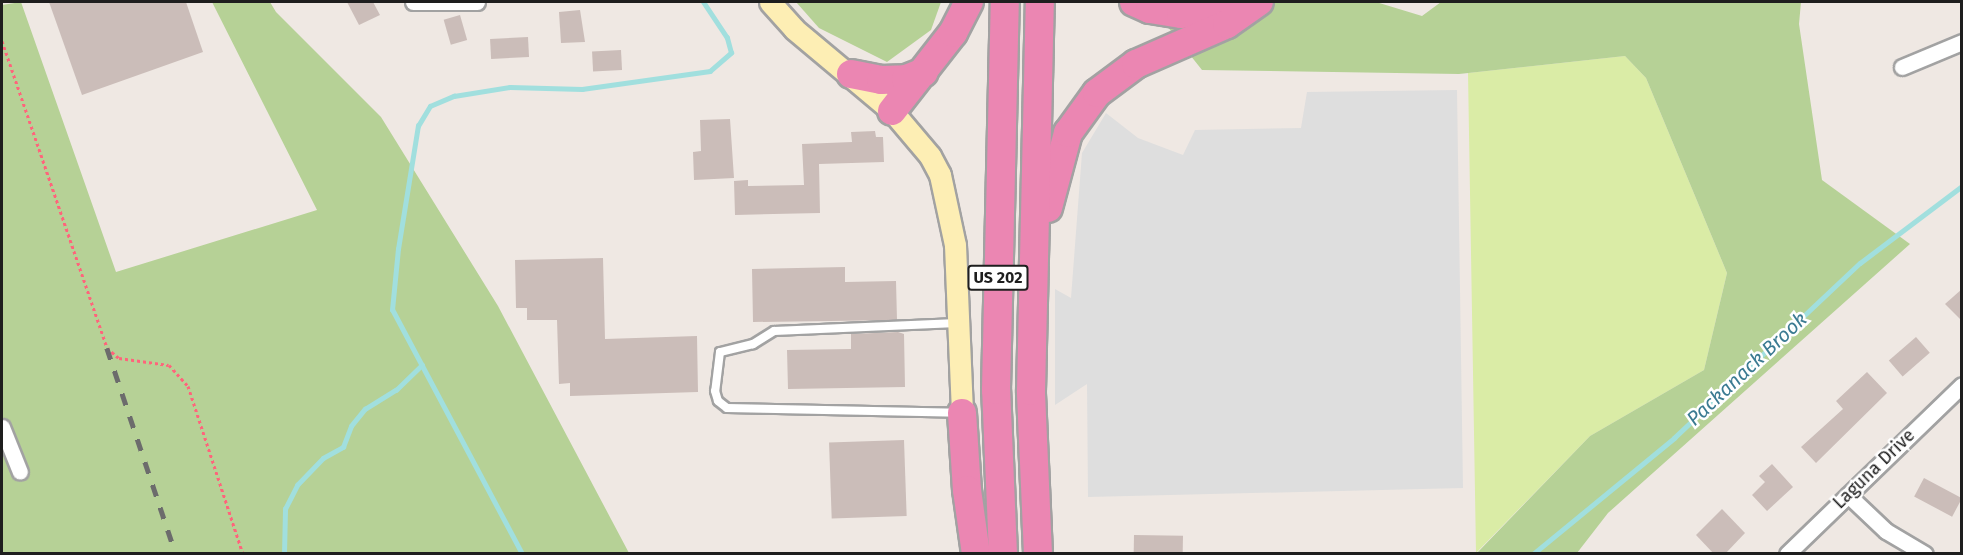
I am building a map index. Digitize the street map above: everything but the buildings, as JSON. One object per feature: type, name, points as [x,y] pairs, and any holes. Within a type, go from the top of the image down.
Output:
[{"type":"highway","points":[[892,111],[953,33],[969,2]]},
{"type":"highway","name":"US 202","points":[[1003,554],[996,390],[1005,2]]},
{"type":"highway","name":"US 202","points":[[1038,554],[1032,445],[1033,280],[1040,2]]},
{"type":"highway","points":[[1134,2],[1150,9],[1181,14],[1221,2]]},
{"type":"highway","points":[[1033,280],[1060,151],[1087,105],[1110,81],[1136,64],[1227,24],[1259,2]]},
{"type":"highway","points":[[851,74],[889,80],[924,72]]},
{"type":"highway","points":[[962,413],[967,490],[976,554]]},
{"type":"main road","points":[[770,2],[794,29],[851,74],[892,111],[930,156],[947,196],[955,245],[962,413]]},
{"type":"street","points":[[417,3],[477,2]]},
{"type":"street","points":[[1902,67],[1962,42]]},
{"type":"street","name":"Laguna Drive","points":[[1787,554],[1962,385]]},
{"type":"street","points":[[2,427],[20,472]]},
{"type":"street","points":[[1848,495],[1886,531],[1925,554]]},
{"type":"lane","points":[[958,323],[774,331],[753,344],[720,352],[715,391],[718,400],[727,408],[962,413]]},
{"type":"path","points":[[2,41],[107,348],[119,358],[169,365],[188,386],[243,554]]},
{"type":"green space","points":[[21,2],[116,272],[317,210],[212,2],[270,2],[276,12],[381,117],[498,306],[629,553],[2,553],[2,5]]},
{"type":"green space","points":[[796,2],[941,2],[931,30],[887,62],[819,28]]},
{"type":"green space","points":[[1148,2],[1376,2],[1422,16],[1441,2],[1801,2],[1799,24],[1822,180],[1910,244],[1608,513],[1577,553],[1477,553],[1590,436],[1704,370],[1727,273],[1646,78],[1625,56],[1459,74],[1202,70]]},
{"type":"green space","points":[[1625,56],[1646,78],[1727,273],[1704,370],[1590,436],[1476,553],[1468,73]]},
{"type":"shaded area","points":[[1457,90],[1463,488],[1088,497],[1087,384],[1055,405],[1055,289],[1071,298],[1082,153],[1106,113],[1138,138],[1183,155],[1195,130],[1301,128],[1307,92]]},
{"type":"waterway","points":[[522,554],[392,310],[398,249],[418,126],[430,106],[454,96],[510,87],[582,89],[710,71],[731,53],[727,38],[703,2]]},
{"type":"waterway","name":"Packanack Brook","points":[[1533,554],[1674,438],[1860,263],[1962,186]]},
{"type":"waterway","points":[[284,554],[285,509],[297,485],[323,458],[343,447],[351,426],[365,409],[396,390],[422,365]]},
{"type":"railway","points":[[107,348],[176,554]]}]
